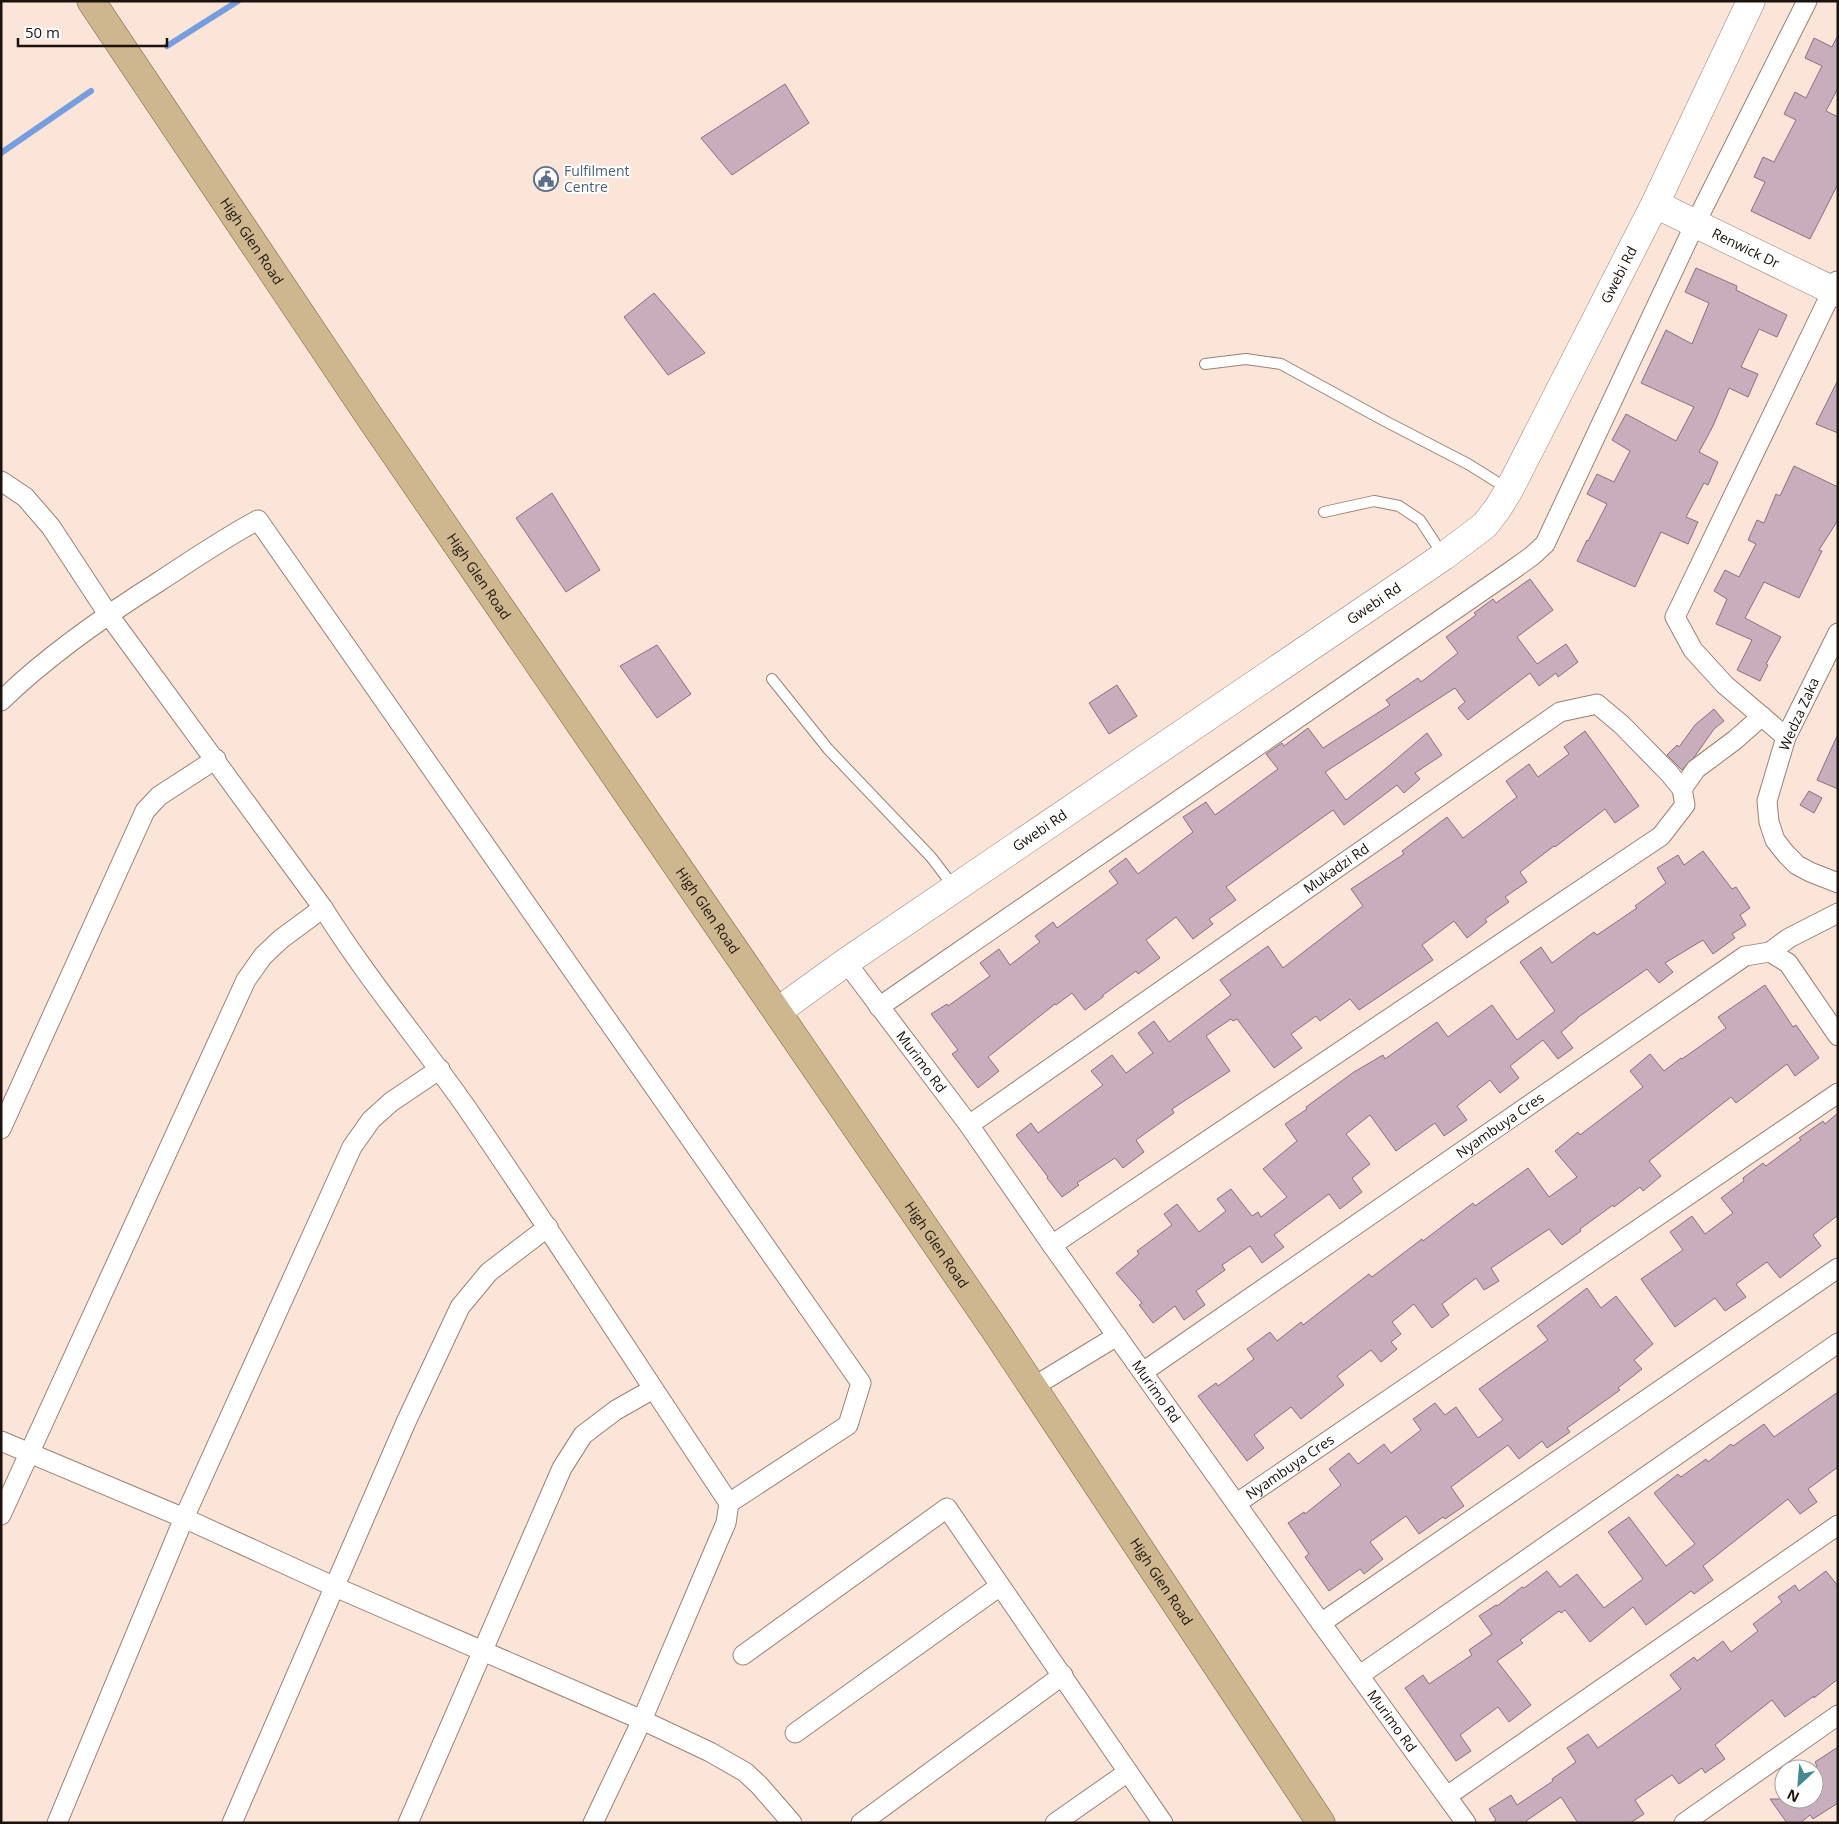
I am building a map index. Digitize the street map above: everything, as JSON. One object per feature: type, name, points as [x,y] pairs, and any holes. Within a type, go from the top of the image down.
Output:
[{"type":"main road","name":"High Glen Road","points":[[91,1],[361,405],[778,1011],[1033,1388],[1321,1823]]},
{"type":"street","name":"Gwebi Rd","points":[[778,1011],[954,888],[1444,556],[1485,525],[1509,490],[1655,204],[1751,1]]},
{"type":"street","points":[[879,1007],[1511,571],[1545,544],[1695,224],[1807,1]]},
{"type":"street","name":"Renwick Dr","points":[[1655,204],[1836,288]]},
{"type":"street","points":[[1786,737],[1725,685],[1693,650],[1675,617],[1836,288]]},
{"type":"street","points":[[1,481],[25,497],[51,527],[108,614],[216,759],[323,908],[338,932],[440,1070],[548,1227],[728,1503],[726,1523],[642,1720],[593,1823]]},
{"type":"street","points":[[1,701],[17,685],[108,614],[258,520],[861,1383],[848,1425],[728,1503]]},
{"type":"street","name":"Wedza Zaka","points":[[1838,633],[1786,737],[1767,800],[1769,822],[1775,840],[1786,854],[1797,865],[1838,883]]},
{"type":"street","name":"Mukadzi Rd","points":[[969,1125],[1560,712],[1597,704],[1622,725],[1669,773],[1683,797]]},
{"type":"street","points":[[1052,1245],[1661,836],[1696,769],[1736,740],[1762,716]]},
{"type":"street","points":[[1,1129],[144,811],[159,796],[216,759]]},
{"type":"street","points":[[1,1515],[246,980],[263,956],[281,939],[323,908]]},
{"type":"street","points":[[1838,913],[1789,938],[1770,952],[1788,963],[1838,1036]]},
{"type":"street","name":"Nyambuya Cres","points":[[1142,1372],[1745,956],[1770,952]]},
{"type":"street","name":"Murimo Rd","points":[[846,962],[969,1125],[1142,1372],[1466,1823]]},
{"type":"street","points":[[57,1823],[184,1518],[352,1147],[371,1120],[391,1102],[440,1070]]},
{"type":"street","name":"Nyambuya Cres","points":[[1237,1503],[1838,1093]]},
{"type":"street","points":[[232,1823],[406,1422],[460,1307],[489,1272],[548,1227]]},
{"type":"street","points":[[1321,1623],[1838,1268]]},
{"type":"street","points":[[1033,1388],[1117,1336]]},
{"type":"street","points":[[1360,1675],[1838,1344]]},
{"type":"street","points":[[408,1823],[562,1468],[583,1435],[616,1410],[653,1389]]},
{"type":"street","points":[[1,1441],[184,1518],[335,1587],[483,1650],[710,1752],[745,1772],[792,1823]]},
{"type":"street","points":[[743,1655],[947,1508],[1163,1823]]},
{"type":"street","points":[[1447,1796],[1838,1525]]},
{"type":"street","points":[[795,1733],[1000,1586]]},
{"type":"street","points":[[861,1823],[1063,1675]]},
{"type":"street","points":[[1684,1823],[1838,1715]]},
{"type":"street","points":[[1055,1823],[1128,1772]]},
{"type":"lane","points":[[1204,364],[1246,358],[1280,364],[1468,464],[1509,490]]},
{"type":"lane","points":[[1324,512],[1374,501],[1399,506],[1420,520],[1444,556]]},
{"type":"lane","points":[[772,679],[828,749],[931,857],[954,888]]},
{"type":"building","points":[[1838,35],[1838,88],[1826,111],[1838,117],[1838,184],[1810,239],[1751,211],[1765,182],[1754,177],[1763,157],[1774,162],[1796,120],[1784,114],[1795,92],[1806,98],[1822,66],[1805,58],[1814,38],[1832,47]]},
{"type":"building","points":[[785,84],[809,123],[732,175],[701,138]]},
{"type":"building","points":[[1696,268],[1737,286],[1736,290],[1787,315],[1777,337],[1759,329],[1741,367],[1758,374],[1748,397],[1729,388],[1713,426],[1699,452],[1718,462],[1708,485],[1704,483],[1686,517],[1698,522],[1688,544],[1661,532],[1635,587],[1577,561],[1607,504],[1587,494],[1597,474],[1614,482],[1630,451],[1612,440],[1626,414],[1676,441],[1694,407],[1641,383],[1666,330],[1692,344],[1709,303],[1685,292]]},
{"type":"building","points":[[654,293],[705,353],[668,375],[624,317]]},
{"type":"building","points":[[1838,380],[1838,433],[1816,424]]},
{"type":"building","points":[[1794,466],[1838,487],[1838,520],[1819,550],[1822,551],[1799,598],[1764,582],[1745,618],[1781,637],[1766,664],[1768,665],[1760,681],[1737,670],[1752,640],[1716,624],[1727,599],[1714,591],[1725,570],[1739,577],[1756,544],[1748,540],[1757,520],[1764,523],[1776,494],[1780,496]]},
{"type":"building","points":[[552,493],[600,570],[566,592],[516,518]]},
{"type":"building","points":[[1530,579],[1553,610],[1517,637],[1537,664],[1566,644],[1578,662],[1558,677],[1556,673],[1539,686],[1530,673],[1468,720],[1458,708],[1465,702],[1455,688],[1325,772],[1346,800],[1427,733],[1442,755],[1415,773],[1420,779],[1404,793],[1397,785],[1344,825],[1333,810],[1226,887],[1236,900],[1209,919],[1213,924],[1193,939],[1176,917],[1146,940],[1160,958],[1138,974],[1136,971],[1085,1010],[1072,993],[1055,1004],[988,1057],[999,1071],[978,1088],[952,1054],[958,1050],[931,1014],[947,1004],[948,1006],[990,976],[980,963],[999,949],[1010,965],[1040,942],[1035,936],[1053,922],[1057,928],[1118,883],[1109,871],[1126,858],[1138,874],[1193,832],[1183,817],[1206,802],[1215,815],[1278,769],[1266,754],[1282,743],[1284,746],[1308,728],[1323,748],[1390,705],[1386,700],[1418,678],[1421,682],[1458,653],[1446,637],[1476,615],[1474,613],[1493,599],[1496,603]]},
{"type":"building","points":[[657,645],[691,694],[657,718],[620,666]]},
{"type":"building","points":[[1117,685],[1137,716],[1109,734],[1089,703]]},
{"type":"building","points":[[1714,709],[1724,721],[1714,729],[1695,756],[1682,770],[1667,755],[1677,745],[1679,747],[1695,725]]},
{"type":"building","points":[[1585,731],[1639,806],[1615,823],[1605,809],[1554,846],[1520,872],[1527,882],[1505,897],[1509,902],[1485,919],[1487,922],[1467,938],[1454,921],[1422,945],[1433,960],[1359,1010],[1350,999],[1320,1021],[1316,1016],[1291,1034],[1302,1048],[1274,1068],[1237,1019],[1233,1021],[1231,1019],[1206,1036],[1230,1071],[1172,1109],[1174,1113],[1136,1140],[1144,1152],[1123,1168],[1115,1158],[1077,1183],[1079,1185],[1062,1197],[1016,1135],[1031,1123],[1038,1133],[1103,1085],[1091,1071],[1112,1055],[1126,1073],[1153,1053],[1138,1033],[1154,1021],[1169,1042],[1231,995],[1220,980],[1268,946],[1283,968],[1363,906],[1351,889],[1404,854],[1402,851],[1447,817],[1463,838],[1517,797],[1506,781],[1529,764],[1538,777],[1569,754],[1564,747]]},
{"type":"building","points":[[1838,734],[1838,789],[1817,780]]},
{"type":"building","points":[[1809,791],[1822,798],[1814,813],[1800,805]]},
{"type":"building","points":[[1703,851],[1732,889],[1736,887],[1750,908],[1740,915],[1746,925],[1732,934],[1735,938],[1713,954],[1703,940],[1665,963],[1673,972],[1659,983],[1647,969],[1577,1018],[1561,1032],[1573,1048],[1558,1059],[1543,1040],[1510,1066],[1519,1078],[1500,1093],[1490,1080],[1457,1106],[1467,1120],[1444,1136],[1435,1123],[1396,1151],[1370,1115],[1346,1134],[1370,1164],[1352,1178],[1362,1192],[1340,1209],[1329,1194],[1274,1235],[1284,1247],[1262,1263],[1250,1246],[1222,1265],[1225,1270],[1196,1291],[1205,1305],[1184,1320],[1175,1306],[1153,1323],[1139,1305],[1142,1303],[1116,1273],[1139,1254],[1137,1251],[1172,1225],[1164,1214],[1177,1204],[1199,1232],[1226,1211],[1217,1199],[1231,1189],[1252,1216],[1258,1212],[1261,1217],[1287,1197],[1263,1169],[1297,1141],[1285,1124],[1354,1072],[1383,1055],[1385,1059],[1437,1022],[1448,1037],[1492,1005],[1517,1040],[1555,1011],[1520,962],[1541,947],[1552,963],[1594,932],[1597,935],[1637,908],[1635,906],[1666,883],[1657,868],[1678,855],[1684,865]]},
{"type":"building","points":[[1765,985],[1793,1027],[1796,1025],[1819,1058],[1795,1076],[1787,1064],[1736,1103],[1731,1097],[1649,1161],[1661,1176],[1643,1191],[1640,1187],[1614,1207],[1613,1205],[1562,1245],[1549,1229],[1491,1268],[1499,1281],[1484,1290],[1476,1278],[1442,1304],[1449,1315],[1432,1328],[1414,1304],[1392,1322],[1401,1334],[1391,1342],[1397,1349],[1381,1362],[1371,1350],[1337,1376],[1344,1385],[1301,1419],[1291,1407],[1254,1435],[1264,1448],[1247,1461],[1198,1396],[1216,1383],[1218,1386],[1254,1359],[1247,1349],[1270,1332],[1277,1341],[1301,1322],[1303,1325],[1369,1274],[1372,1277],[1473,1203],[1475,1206],[1528,1168],[1549,1197],[1577,1177],[1555,1151],[1578,1132],[1580,1135],[1643,1087],[1630,1071],[1650,1054],[1664,1071],[1726,1028],[1718,1017]]},
{"type":"building","points":[[1838,1113],[1838,1215],[1813,1235],[1821,1246],[1780,1278],[1767,1262],[1736,1284],[1746,1297],[1725,1311],[1715,1298],[1675,1327],[1641,1279],[1683,1250],[1670,1232],[1692,1216],[1705,1234],[1733,1213],[1721,1198],[1744,1181],[1743,1178],[1763,1163],[1766,1166],[1801,1140],[1799,1138],[1823,1121],[1825,1124]]},
{"type":"building","points":[[1587,1288],[1601,1308],[1616,1296],[1653,1344],[1634,1360],[1642,1369],[1618,1388],[1620,1390],[1567,1428],[1570,1432],[1547,1448],[1542,1441],[1519,1459],[1508,1445],[1451,1487],[1464,1506],[1445,1519],[1443,1517],[1419,1534],[1406,1516],[1370,1542],[1383,1559],[1364,1574],[1360,1569],[1329,1591],[1305,1557],[1309,1554],[1288,1523],[1304,1512],[1305,1514],[1341,1485],[1329,1469],[1349,1453],[1358,1464],[1384,1444],[1391,1453],[1421,1430],[1413,1419],[1435,1403],[1445,1415],[1456,1407],[1478,1438],[1503,1420],[1479,1389],[1548,1340],[1537,1326]]},
{"type":"building","points":[[1838,1392],[1838,1467],[1808,1489],[1817,1502],[1800,1514],[1788,1499],[1703,1566],[1713,1580],[1694,1594],[1691,1591],[1646,1625],[1633,1607],[1590,1642],[1565,1610],[1561,1613],[1559,1611],[1520,1640],[1523,1643],[1497,1661],[1531,1705],[1509,1722],[1498,1707],[1460,1735],[1471,1751],[1456,1761],[1405,1688],[1423,1675],[1429,1684],[1472,1655],[1469,1650],[1492,1634],[1479,1616],[1497,1606],[1547,1571],[1560,1587],[1577,1574],[1604,1608],[1643,1579],[1608,1532],[1629,1517],[1666,1566],[1695,1544],[1654,1493],[1678,1474],[1681,1477],[1706,1459],[1708,1462],[1731,1444],[1733,1446],[1764,1424],[1774,1437]]},
{"type":"building","points":[[1826,1571],[1838,1586],[1838,1679],[1814,1698],[1814,1696],[1785,1717],[1772,1700],[1715,1745],[1725,1759],[1705,1773],[1702,1768],[1679,1784],[1672,1775],[1635,1800],[1644,1814],[1630,1823],[1578,1823],[1561,1797],[1526,1821],[1528,1823],[1492,1823],[1496,1820],[1489,1809],[1511,1795],[1517,1805],[1553,1781],[1552,1779],[1576,1762],[1567,1748],[1588,1734],[1598,1748],[1681,1689],[1670,1675],[1694,1657],[1697,1661],[1723,1641],[1731,1652],[1758,1631],[1753,1624],[1782,1602],[1778,1597],[1795,1585],[1799,1591]]},
{"type":"building","points":[[1838,1747],[1838,1803],[1813,1819],[1810,1815],[1800,1823],[1787,1823],[1777,1809],[1824,1809],[1824,1759],[1820,1759]]},
{"type":"waterway","points":[[167,46],[238,1]]},
{"type":"waterway","points":[[1,153],[91,91]]},
{"type":"place","name":"Fulfilment Centre","points":[[546,179]]}]
